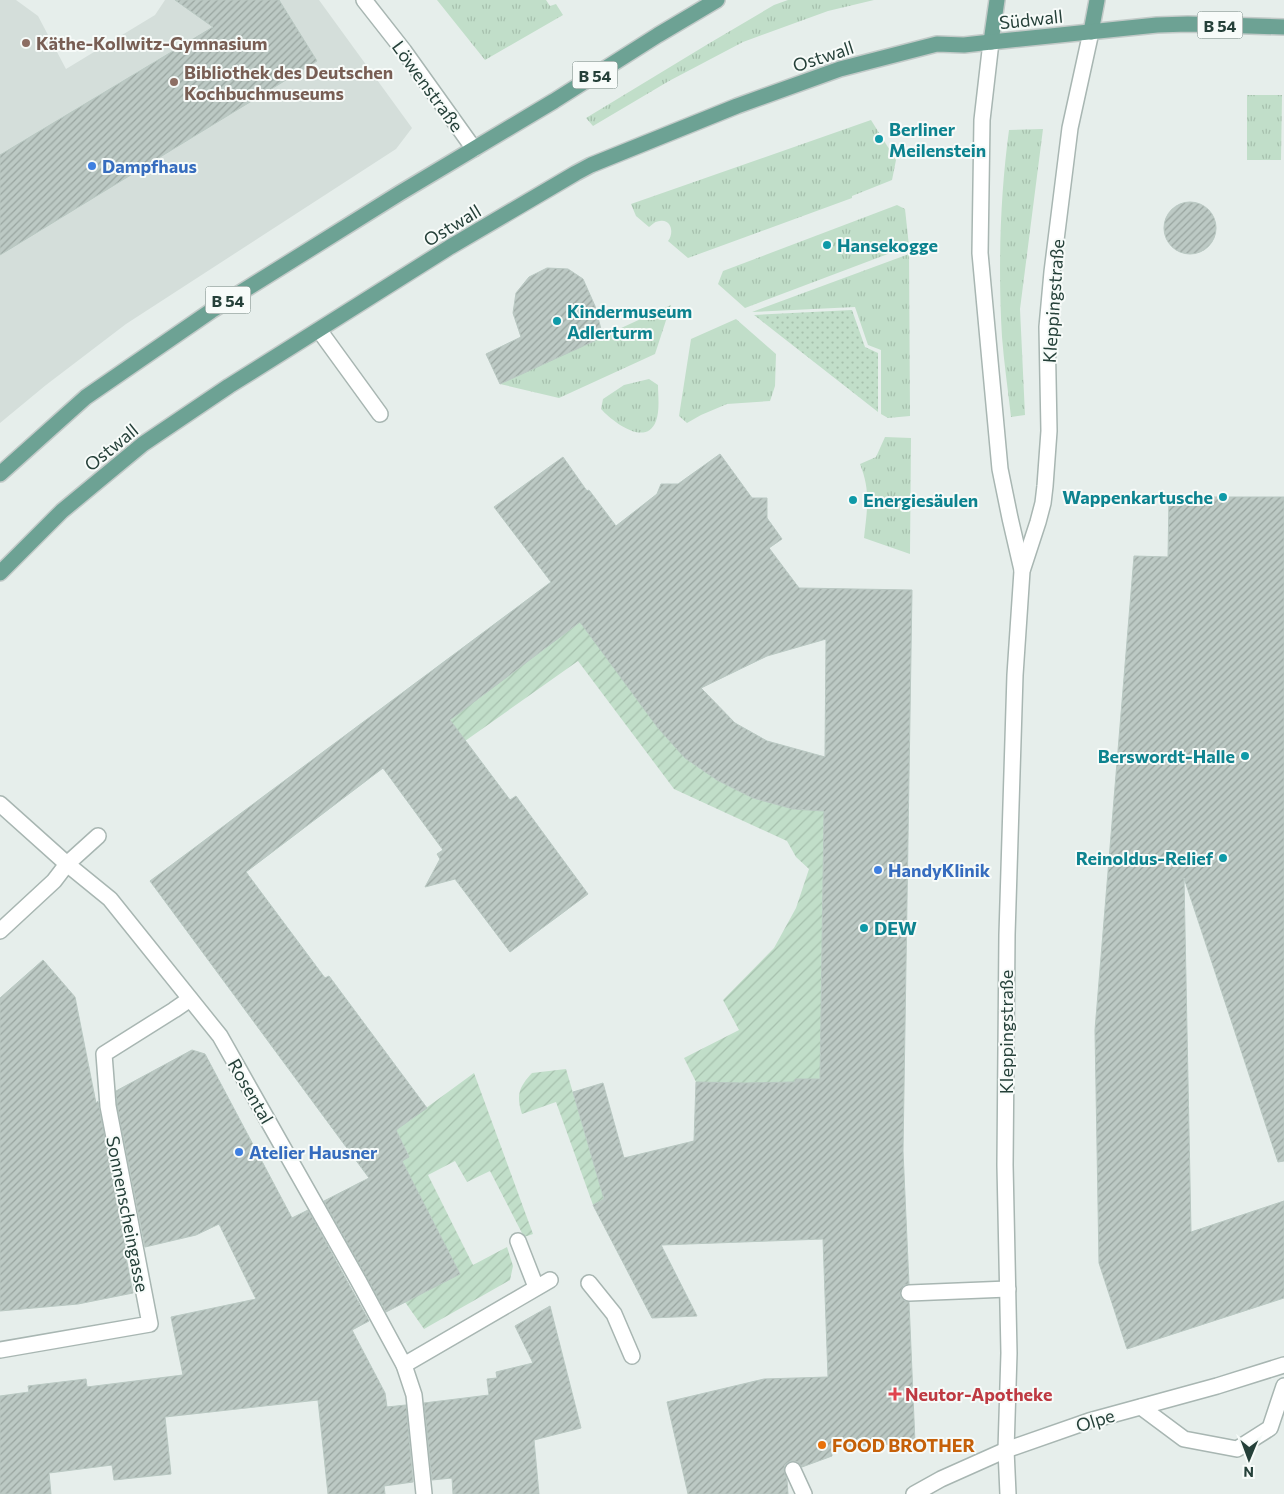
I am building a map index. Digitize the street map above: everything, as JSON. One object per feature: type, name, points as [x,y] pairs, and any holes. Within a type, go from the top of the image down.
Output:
[{"type":"main road","name":"B 54","points":[[0,474],[86,397],[211,311],[392,198],[546,106],[658,34],[717,0]]},
{"type":"main road","points":[[991,42],[996,0]]},
{"type":"main road","points":[[1091,32],[1097,0]]},
{"type":"main road","name":"Südwall","points":[[991,42],[1157,24],[1284,27]]},
{"type":"main road","name":"Ostwall","points":[[0,573],[62,511],[143,444],[229,386],[450,247],[591,165],[737,106],[840,70],[937,44],[964,45],[991,42]]},
{"type":"street","name":"Löwenstraße","points":[[364,0],[404,51],[474,150]]},
{"type":"street","name":"Kleppingstraße","points":[[1008,1494],[1006,1450],[1009,1353],[1005,1165],[1007,936],[1015,675],[1022,571],[1043,503],[1049,431],[1047,327],[1052,272],[1070,128],[1091,32]]},
{"type":"street","name":"Kleppingstraße","points":[[991,42],[982,120],[980,253],[1000,469],[1022,571]]},
{"type":"street","points":[[319,330],[380,414]]},
{"type":"street","name":"Rosental","points":[[0,804],[66,864],[110,899],[220,1036],[404,1365],[414,1395],[424,1494]]},
{"type":"street","points":[[0,931],[54,881],[66,864],[98,836]]},
{"type":"street","name":"Sonnenscheingasse","points":[[0,1350],[150,1324],[108,1106],[104,1054],[190,999]]},
{"type":"street","points":[[404,1365],[543,1284],[518,1241]]},
{"type":"street","points":[[589,1283],[614,1314],[632,1356]]},
{"type":"street","points":[[909,1293],[1008,1289]]},
{"type":"street","name":"Olpe","points":[[914,1494],[941,1479],[1006,1450],[1089,1421],[1217,1386],[1284,1365]]},
{"type":"street","points":[[1141,1407],[1184,1439],[1237,1450],[1270,1428],[1284,1386]]},
{"type":"street","points":[[793,1470],[804,1494]]},
{"type":"shaded area","points":[[0,0],[16,0],[38,16],[66,69],[155,15],[165,0],[319,0],[412,128],[396,149],[126,324],[0,423]]},
{"type":"green space","points":[[437,0],[546,0],[550,6],[556,4],[563,15],[485,60]]},
{"type":"green space","points":[[788,0],[874,0],[828,11],[743,42],[669,81],[593,126],[586,118],[774,5]]},
{"type":"green space","points":[[1247,95],[1282,95],[1281,160],[1247,160]]},
{"type":"green space","points":[[871,120],[896,160],[892,180],[852,196],[852,198],[688,258],[668,241],[671,235],[671,228],[667,222],[658,221],[649,227],[636,216],[631,204]]},
{"type":"green space","points":[[1043,129],[1020,309],[1025,415],[1011,417],[1002,337],[1000,286],[1002,207],[1006,155],[1009,130]]},
{"type":"green space","points":[[897,205],[905,209],[909,246],[745,308],[718,284],[723,271]]},
{"type":"green space","points":[[909,254],[910,416],[888,418],[881,414],[881,350],[868,345],[855,307],[752,312]]},
{"type":"green space","points":[[671,305],[655,354],[559,398],[500,384]]},
{"type":"green space","points":[[852,310],[865,347],[878,353],[878,412],[754,315]]},
{"type":"green space","points":[[736,319],[776,354],[775,386],[770,401],[727,404],[687,423],[679,416],[691,339]]},
{"type":"green space","points":[[649,379],[658,385],[658,412],[656,421],[651,429],[645,432],[629,430],[613,420],[601,409],[603,399],[624,385]]},
{"type":"green space","points":[[885,437],[911,438],[910,554],[864,538],[867,492],[860,464],[876,457]]},
{"type":"green space","points":[[580,622],[685,758],[717,780],[753,798],[793,809],[824,811],[820,1079],[795,1079],[795,1082],[758,1084],[696,1082],[684,1058],[739,1030],[723,1000],[774,948],[796,908],[809,869],[796,857],[787,841],[674,789],[578,661],[465,741],[449,720]]},
{"type":"green space","points":[[566,1069],[604,1199],[593,1205],[556,1102],[522,1114],[519,1102],[522,1087],[532,1073]]},
{"type":"green space","points":[[474,1073],[533,1234],[524,1237],[490,1171],[467,1182],[455,1161],[428,1175],[473,1265],[507,1247],[513,1266],[510,1280],[424,1329],[405,1302],[460,1274],[402,1161],[409,1156],[396,1130]]},
{"type":"building","points":[[175,0],[279,0],[317,61],[0,255],[0,155],[213,27]]},
{"type":"building","points":[[1185,202],[1195,202],[1205,206],[1212,213],[1216,228],[1212,243],[1205,250],[1195,254],[1185,254],[1175,250],[1168,243],[1164,233],[1164,223],[1168,213],[1175,206]]},
{"type":"building","name":"Kindermuseum Adlerturm","points":[[547,268],[568,269],[583,279],[595,306],[603,337],[500,384],[486,354],[521,337],[513,313],[516,293],[529,277]]},
{"type":"building","points":[[720,454],[752,498],[767,498],[767,518],[782,539],[769,548],[799,588],[912,590],[903,1151],[909,1284],[904,1285],[900,1293],[901,1298],[909,1302],[915,1443],[831,1447],[832,1456],[802,1467],[798,1462],[790,1461],[785,1465],[784,1470],[788,1494],[688,1494],[667,1402],[764,1379],[828,1377],[823,1239],[661,1245],[697,1316],[652,1318],[593,1205],[604,1199],[573,1092],[603,1083],[624,1158],[694,1141],[696,1082],[795,1082],[795,1079],[820,1079],[824,811],[793,809],[753,798],[717,780],[685,758],[658,728],[580,622],[450,720],[510,800],[516,796],[588,894],[510,952],[455,879],[425,887],[440,859],[437,854],[443,850],[383,768],[246,872],[325,978],[329,976],[427,1108],[396,1130],[409,1157],[402,1161],[460,1274],[386,1312],[324,1201],[369,1178],[150,881],[551,582],[494,507],[563,457],[587,491],[589,490],[616,526],[657,494],[661,484],[678,484]],"holes":[[[826,639],[825,757],[767,741],[735,723],[701,688],[767,656]]]},
{"type":"building","points":[[1169,497],[1284,497],[1284,1161],[1278,1162],[1184,878],[1191,1232],[1284,1201],[1284,1298],[1127,1349],[1099,1263],[1095,1030],[1134,556],[1168,557]]},
{"type":"building","points":[[43,960],[75,997],[96,1103],[98,1101],[133,1293],[78,1304],[0,1311],[0,998]]},
{"type":"building","points":[[192,1050],[205,1054],[292,1218],[308,1210],[369,1321],[352,1330],[385,1393],[387,1407],[406,1405],[413,1482],[384,1486],[385,1494],[328,1494],[318,1400],[165,1417],[171,1474],[114,1480],[112,1465],[49,1473],[51,1494],[0,1494],[0,1396],[29,1392],[28,1386],[86,1379],[87,1387],[183,1375],[171,1317],[256,1299],[219,1224],[196,1235],[145,1247],[117,1105],[116,1091]]},
{"type":"building","points":[[550,1306],[581,1428],[534,1440],[539,1494],[453,1494],[452,1478],[432,1480],[424,1403],[489,1395],[487,1379],[497,1378],[496,1372],[533,1363],[515,1326]]},
{"type":"place","name":"Käthe-Kollwitz-Gymnasium","points":[[26,43]]},
{"type":"place","name":"Bibliothek des Deutschen Kochbuchmuseums","points":[[174,82]]},
{"type":"place","name":"Berliner Meilenstein","points":[[879,139]]},
{"type":"place","name":"Dampfhaus","points":[[92,166]]},
{"type":"place","name":"Hansekogge","points":[[827,245]]},
{"type":"place","name":"Kindermuseum Adlerturm","points":[[557,321]]},
{"type":"place","name":"Wappenkartusche","points":[[1223,497]]},
{"type":"place","name":"Energiesäulen","points":[[853,500]]},
{"type":"place","name":"Berswordt-Halle","points":[[1245,756]]},
{"type":"place","name":"Reinoldus-Relief","points":[[1223,858]]},
{"type":"place","name":"HandyKlinik","points":[[878,870]]},
{"type":"place","name":"DEW","points":[[864,928]]},
{"type":"place","name":"Atelier Hausner","points":[[239,1152]]},
{"type":"place","name":"Neutor-Apotheke","points":[[895,1394]]},
{"type":"place","name":"FOOD BROTHER","points":[[822,1445]]}]
